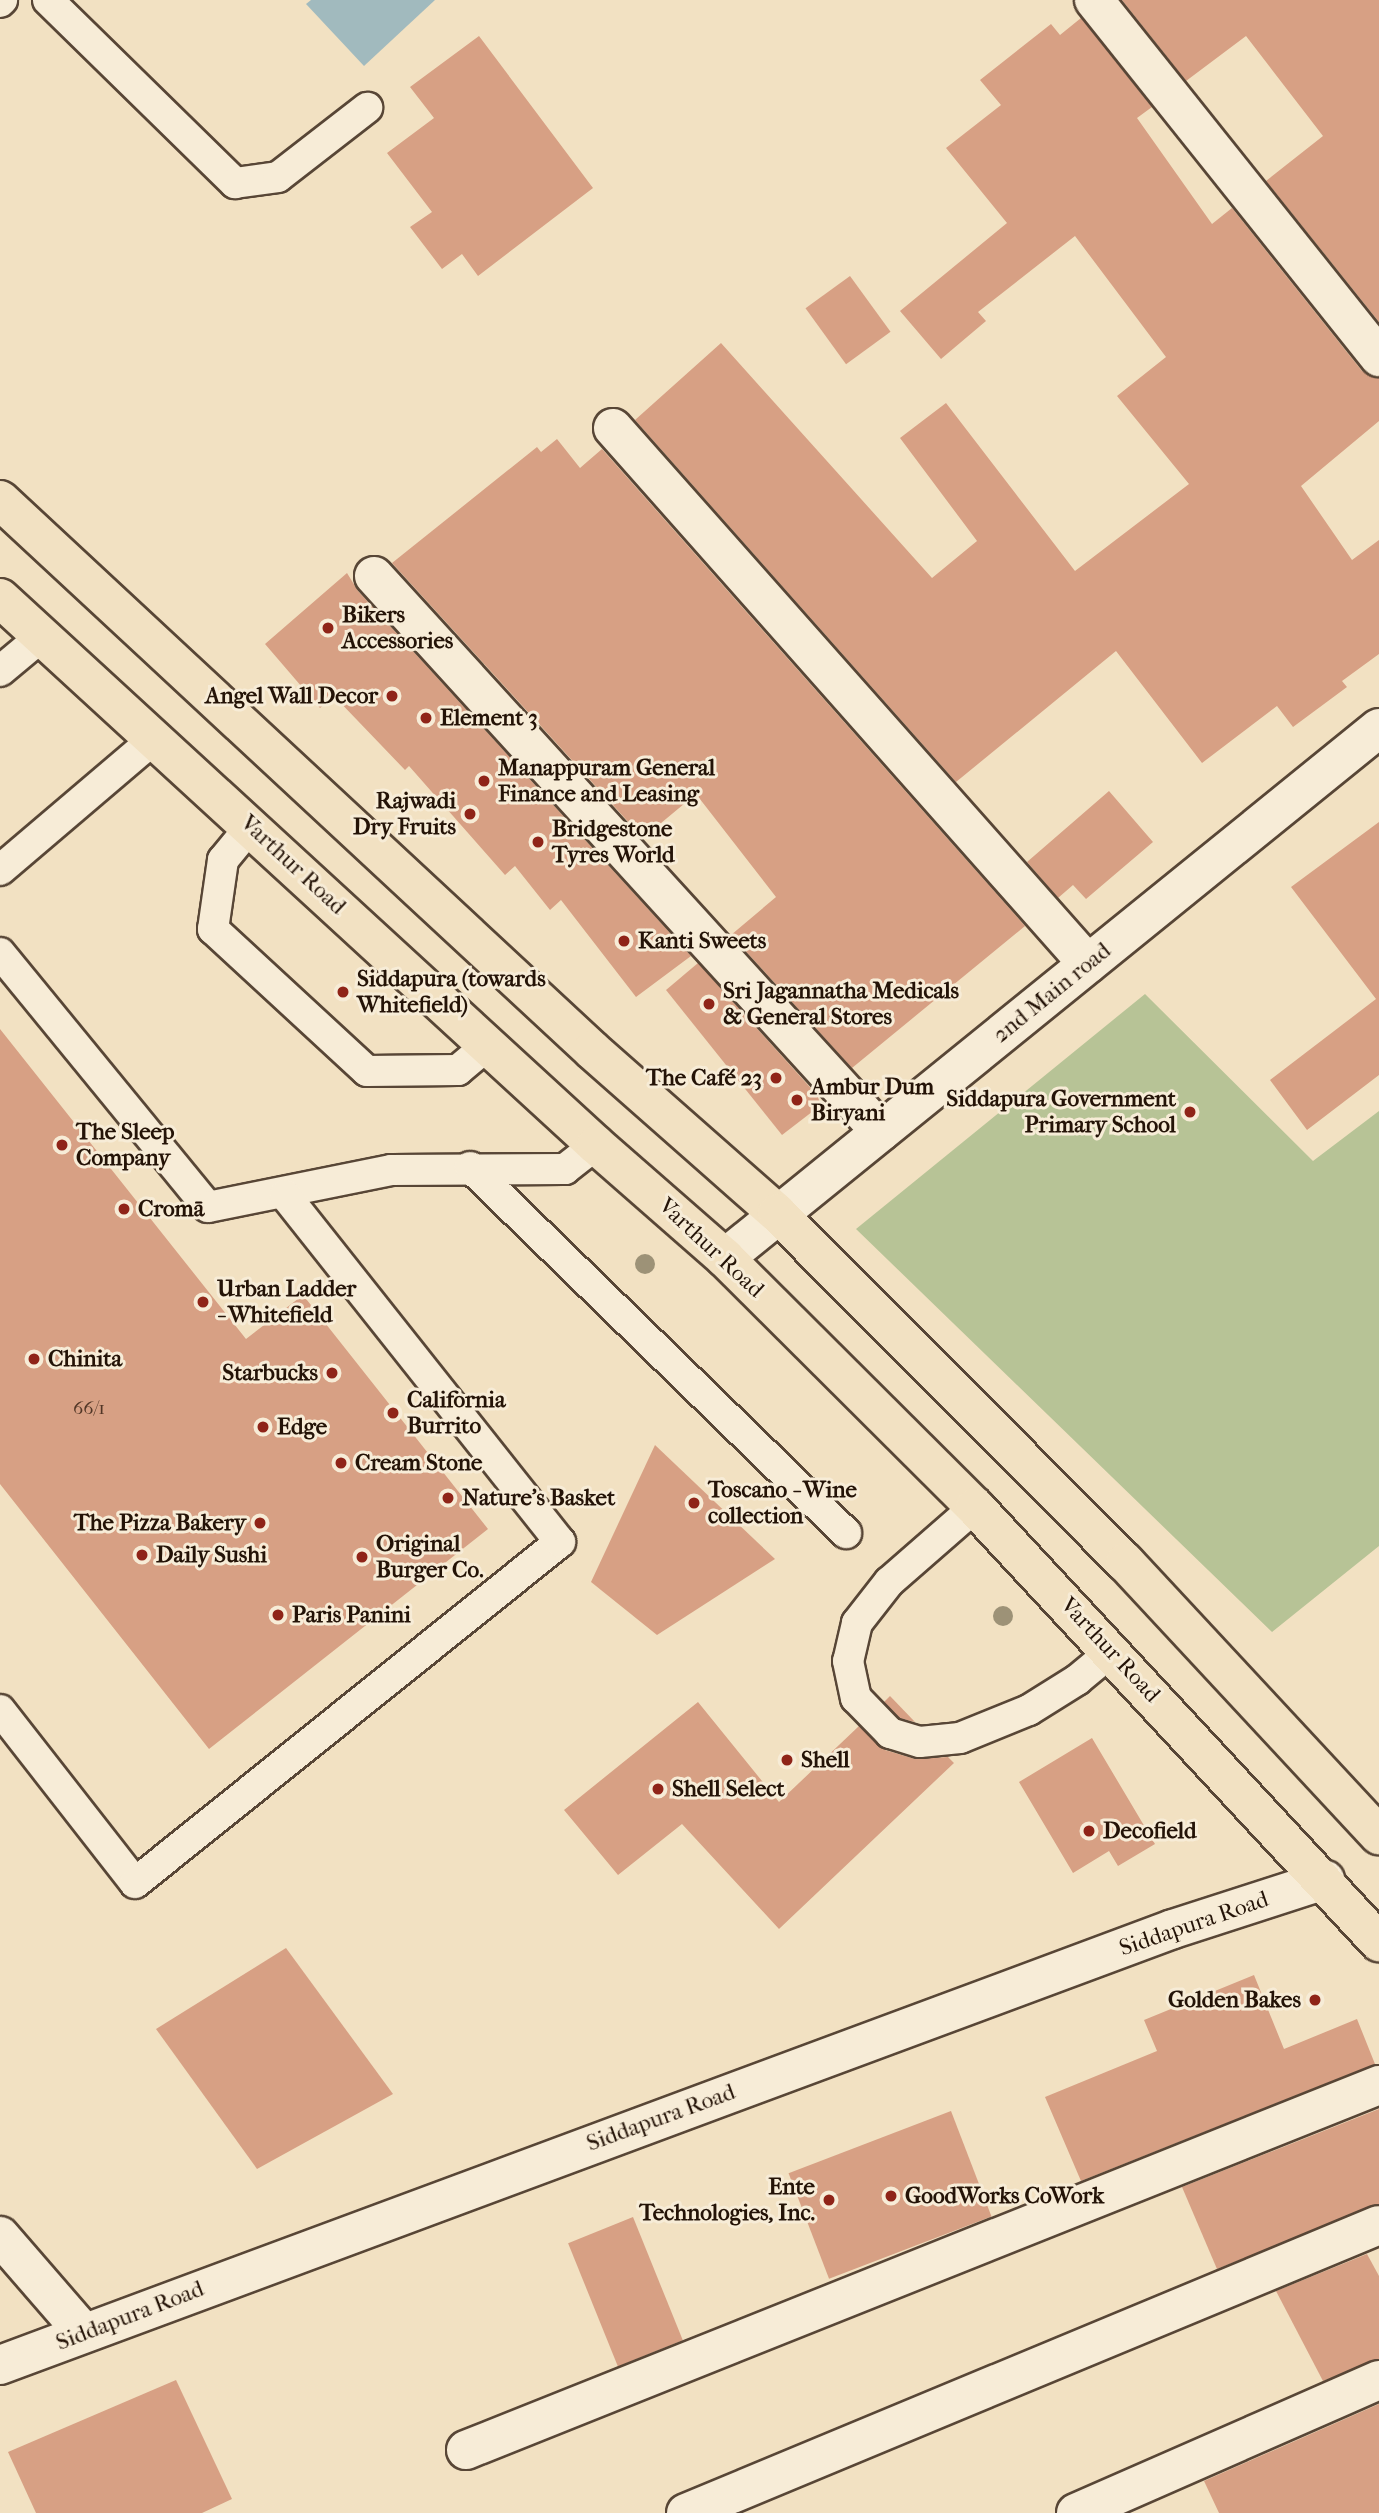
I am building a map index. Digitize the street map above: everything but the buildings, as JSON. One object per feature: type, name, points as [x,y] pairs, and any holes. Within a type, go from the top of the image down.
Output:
[{"type":"main road","points":[[0,500],[592,1050],[777,1213],[1125,1562],[1379,1835]]},
{"type":"main road","name":"Varthur Road","points":[[0,598],[156,737],[596,1145],[725,1258],[975,1507],[1325,1880],[1379,1942]]},
{"type":"street","points":[[1094,0],[1379,357]]},
{"type":"street","points":[[613,428],[1088,964]]},
{"type":"street","points":[[374,576],[881,1132]]},
{"type":"street","name":"2nd Main road","points":[[725,1258],[777,1213],[881,1132],[1379,728]]},
{"type":"street","name":"Siddapura Road","points":[[0,2365],[1147,1939],[1325,1880]]},
{"type":"street","points":[[466,2449],[1379,2085]]},
{"type":"street","points":[[686,2513],[1379,2225]]},
{"type":"street","points":[[0,2236],[84,2333]]},
{"type":"street","points":[[1076,2513],[1379,2380]]},
{"type":"lane","points":[[48,0],[235,183],[278,177],[367,108]]},
{"type":"lane","points":[[0,671],[41,636]]},
{"type":"lane","points":[[0,870],[156,737]]},
{"type":"lane","points":[[251,826],[223,860],[213,929],[367,1072],[458,1070],[489,1044]]},
{"type":"lane","points":[[0,953],[208,1207],[285,1195],[391,1171],[470,1167],[565,1169],[596,1145]]},
{"type":"lane","points":[[470,1167],[846,1533]]},
{"type":"lane","points":[[0,1710],[135,1883],[560,1542],[285,1195]]},
{"type":"lane","points":[[975,1507],[889,1582],[857,1623],[848,1661],[856,1698],[890,1733],[920,1742],[960,1738],[1029,1710],[1077,1681],[1112,1651]]},
{"type":"green space","name":"Siddapura Government Primary School","points":[[1145,994],[1313,1161],[1379,1111],[1379,1546],[1272,1632],[856,1229]]},
{"type":"water","points":[[311,0],[435,0],[364,66],[306,4]]},
{"type":"place","name":"Bikers Accessories","points":[[328,628]]},
{"type":"place","name":"Angel Wall Decor","points":[[392,696]]},
{"type":"place","name":"Element 3","points":[[426,718]]},
{"type":"place","name":"Manappuram General Finance and Leasing","points":[[484,781]]},
{"type":"place","name":"Rajwadi Dry Fruits","points":[[470,814]]},
{"type":"place","name":"Bridgestone Tyres World","points":[[538,842]]},
{"type":"place","name":"Kanti Sweets","points":[[624,941]]},
{"type":"place","name":"Siddapura (towards Whitefield)","points":[[343,992]]},
{"type":"place","name":"Sri Jagannatha Medicals & General Stores","points":[[709,1004]]},
{"type":"place","name":"The Café 23","points":[[776,1078]]},
{"type":"place","name":"Ambur Dum Biryani","points":[[797,1100]]},
{"type":"place","name":"Siddapura Government Primary School","points":[[1190,1112]]},
{"type":"place","name":"The Sleep Company","points":[[62,1145]]},
{"type":"place","name":"Cromā","points":[[124,1209]]},
{"type":"place","name":"Urban Ladder - Whitefield","points":[[203,1302]]},
{"type":"place","name":"Chinita","points":[[34,1359]]},
{"type":"place","name":"Starbucks","points":[[332,1373]]},
{"type":"place","name":"California Burrito","points":[[393,1413]]},
{"type":"place","name":"Edge","points":[[263,1427]]},
{"type":"place","name":"Cream Stone","points":[[341,1463]]},
{"type":"place","name":"Nature's Basket","points":[[448,1498]]},
{"type":"place","name":"Toscano - Wine collection","points":[[694,1503]]},
{"type":"place","name":"The Pizza Bakery","points":[[260,1523]]},
{"type":"place","name":"Daily Sushi","points":[[142,1555]]},
{"type":"place","name":"Original Burger Co.","points":[[362,1557]]},
{"type":"place","name":"Paris Panini","points":[[278,1615]]},
{"type":"place","name":"Shell","points":[[787,1760]]},
{"type":"place","name":"Shell Select","points":[[658,1789]]},
{"type":"place","name":"Decofield","points":[[1089,1831]]},
{"type":"place","name":"Golden Bakes","points":[[1315,2000]]},
{"type":"place","name":"GoodWorks CoWork","points":[[891,2196]]},
{"type":"place","name":"Ente Technologies, Inc.","points":[[829,2200]]}]
